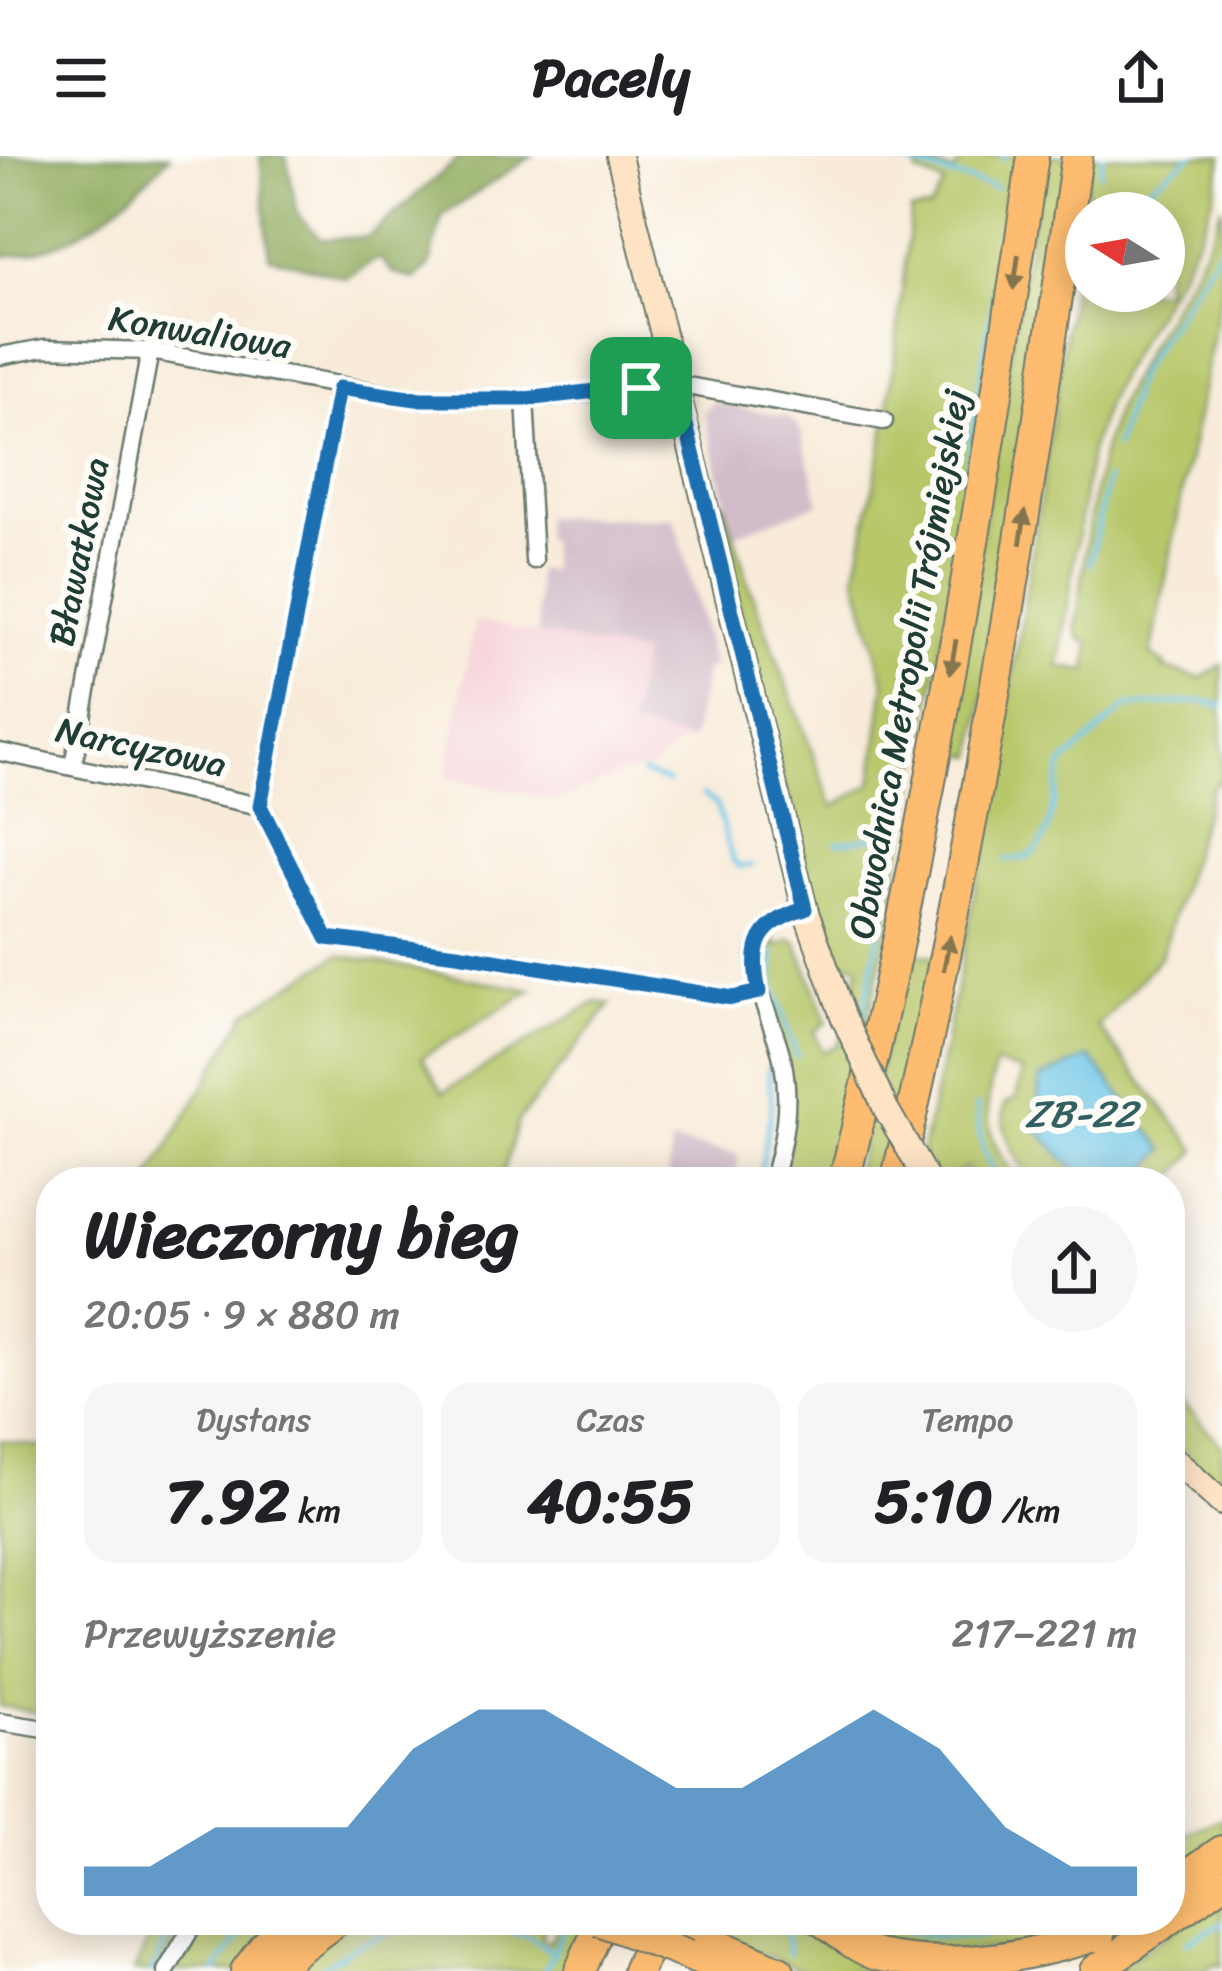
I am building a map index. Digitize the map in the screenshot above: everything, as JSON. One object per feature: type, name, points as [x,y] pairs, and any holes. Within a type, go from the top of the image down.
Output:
[{"type":"highway","name":"Obwodnica Metropolii Trójmiejskiej","points":[[848,1167],[937,749],[1033,156]]},
{"type":"highway","points":[[899,1167],[985,758],[1077,156]]},
{"type":"highway","points":[[1185,1877],[1222,1851]]},
{"type":"highway","points":[[1185,1909],[1222,1883]]},
{"type":"highway","points":[[246,1971],[278,1935]]},
{"type":"highway","points":[[277,1971],[317,1935]]},
{"type":"highway","points":[[580,1971],[595,1935]]},
{"type":"highway","points":[[638,1971],[654,1935]]},
{"type":"highway","points":[[658,1935],[779,1971]]},
{"type":"highway","points":[[680,1935],[726,1971]]},
{"type":"highway","points":[[844,1935],[873,1954],[913,1966],[958,1971],[1017,1960],[1090,1935]]},
{"type":"highway","points":[[1046,1971],[1100,1935]]},
{"type":"highway","points":[[1095,1971],[1147,1935]]},
{"type":"main road","points":[[620,156],[805,909],[843,1016],[878,1094],[919,1167]]},
{"type":"main road","points":[[1185,1470],[1222,1503]]},
{"type":"street","name":"Konwaliowa","points":[[0,356],[44,348],[150,351],[416,399],[525,399],[676,384],[884,421]]},
{"type":"street","name":"Bławatkowa","points":[[73,766],[150,351]]},
{"type":"street","points":[[260,806],[339,388]]},
{"type":"street","points":[[525,399],[534,560]]},
{"type":"street","name":"Narcyzowa","points":[[0,752],[260,806],[327,938],[732,998],[759,992]]},
{"type":"street","points":[[775,1167],[788,1099],[780,1050],[759,992],[755,948],[766,928],[784,915],[805,909]]},
{"type":"street","points":[[0,1722],[36,1728]]},
{"type":"street","points":[[166,1971],[187,1935]]},
{"type":"shaded area","points":[[714,402],[789,417],[800,429],[820,503],[733,535],[704,411]]},
{"type":"shaded area","points":[[543,517],[675,519],[714,669],[706,667],[692,740],[630,727],[642,654],[538,634],[536,570],[550,571],[550,542],[544,537]]},
{"type":"shaded area","points":[[475,621],[643,654],[630,727],[692,740],[676,746],[651,768],[623,773],[558,801],[446,777]]},
{"type":"shaded area","points":[[671,1143],[739,1154],[737,1167],[669,1167]]},
{"type":"green space","points":[[0,156],[170,156],[114,209],[73,237],[50,247],[0,256]]},
{"type":"green space","points":[[260,156],[286,156],[298,215],[322,239],[368,237],[461,156],[532,156],[442,216],[430,265],[416,279],[394,274],[379,258],[346,278],[269,256]]},
{"type":"green space","points":[[965,156],[1019,156],[949,604],[882,958],[833,1167],[783,1167],[789,1135],[767,1005],[767,956],[774,938],[777,947],[790,939],[797,943],[827,1022],[814,1032],[823,1052],[837,1045],[855,1012],[851,1000],[859,967],[853,963],[835,970],[830,958],[711,506],[724,503],[750,588],[833,807],[872,784],[885,683],[856,574],[888,415],[911,211],[930,209],[945,184],[917,173],[919,163],[954,172]]},
{"type":"green space","points":[[1042,156],[1068,156],[975,756],[946,751]]},
{"type":"green space","points":[[1091,156],[1222,156],[1185,262],[1185,192],[1086,192]]},
{"type":"green space","points":[[1222,206],[1222,287],[1151,655],[1166,665],[1163,668],[1201,678],[1222,665],[1222,779],[1212,787],[1161,956],[1098,1027],[1197,1150],[1183,1167],[1023,1167],[1004,1125],[1005,1104],[1016,1098],[1022,1071],[995,1064],[988,1113],[993,1139],[1008,1167],[918,1167],[991,799],[1068,312],[1156,312],[1115,383],[1090,452],[1059,667],[1087,671],[1090,644],[1079,638],[1076,628],[1103,450],[1123,394],[1168,312],[1185,312],[1185,283]]},
{"type":"green space","points":[[906,951],[937,957],[891,1167],[856,1167]]},
{"type":"green space","points":[[339,955],[532,990],[422,1057],[443,1092],[596,1002],[611,1004],[518,1121],[505,1167],[157,1167],[247,1012]]},
{"type":"green space","points":[[1185,1406],[1222,1445],[1222,1486],[1185,1453]]},
{"type":"green space","points":[[0,1440],[36,1446],[36,1712],[0,1706]]},
{"type":"green space","points":[[1222,1818],[1222,1841],[1185,1865],[1185,1834]]},
{"type":"green space","points":[[1222,1897],[1222,1966],[1214,1964],[1204,1971],[1113,1971],[1166,1935],[1185,1935],[1185,1922]]},
{"type":"green space","points":[[151,1935],[180,1935],[159,1971],[134,1971]]},
{"type":"green space","points":[[195,1935],[269,1935],[237,1971],[173,1971]]},
{"type":"green space","points":[[542,1935],[550,1942],[553,1935],[579,1935],[563,1971],[287,1971],[324,1937]]},
{"type":"green space","points":[[715,1935],[844,1935],[913,1971],[804,1971]]},
{"type":"green space","points":[[868,1935],[1055,1935],[1023,1948],[905,1954]]},
{"type":"water","name":"ZB-22","points":[[1090,1057],[1165,1150],[1149,1167],[1072,1167],[1034,1126],[1041,1078]]},
{"type":"waterway","points":[[878,156],[997,188]]},
{"type":"waterway","points":[[1100,174],[1103,156]]},
{"type":"waterway","points":[[1142,192],[1191,156]]},
{"type":"waterway","points":[[1115,448],[1138,373],[1222,244]]},
{"type":"waterway","points":[[953,554],[996,278]]},
{"type":"waterway","points":[[1090,564],[1107,479]]},
{"type":"waterway","points":[[1005,860],[1027,858],[1039,848],[1048,830],[1062,765],[1126,707],[1204,701],[1222,706]]},
{"type":"waterway","points":[[642,773],[668,782]]},
{"type":"waterway","points":[[703,795],[716,804],[733,861],[740,867],[752,865]]},
{"type":"waterway","points":[[837,843],[881,836]]},
{"type":"waterway","points":[[860,1032],[892,867]]},
{"type":"waterway","points":[[774,952],[773,986],[797,1057]]},
{"type":"waterway","points":[[828,1167],[854,1061]]},
{"type":"waterway","points":[[761,1167],[772,1103],[768,1066]]},
{"type":"waterway","points":[[977,1105],[991,1167]]},
{"type":"waterway","points":[[1187,1942],[1222,1923]]},
{"type":"waterway","points":[[151,1971],[171,1935]]},
{"type":"waterway","points":[[215,1971],[241,1935]]},
{"type":"waterway","points":[[318,1971],[382,1935]]},
{"type":"waterway","points":[[523,1935],[553,1953]]},
{"type":"waterway","points":[[545,1971],[561,1935]]},
{"type":"waterway","points":[[786,1935],[789,1954]]},
{"type":"waterway","points":[[927,1935],[992,1935]]},
{"type":"route","points":[[676,384],[805,909],[784,915],[766,928],[755,948],[759,992],[732,998],[327,938],[260,806],[339,388],[416,399],[525,399],[641,388],[676,384]]}]
